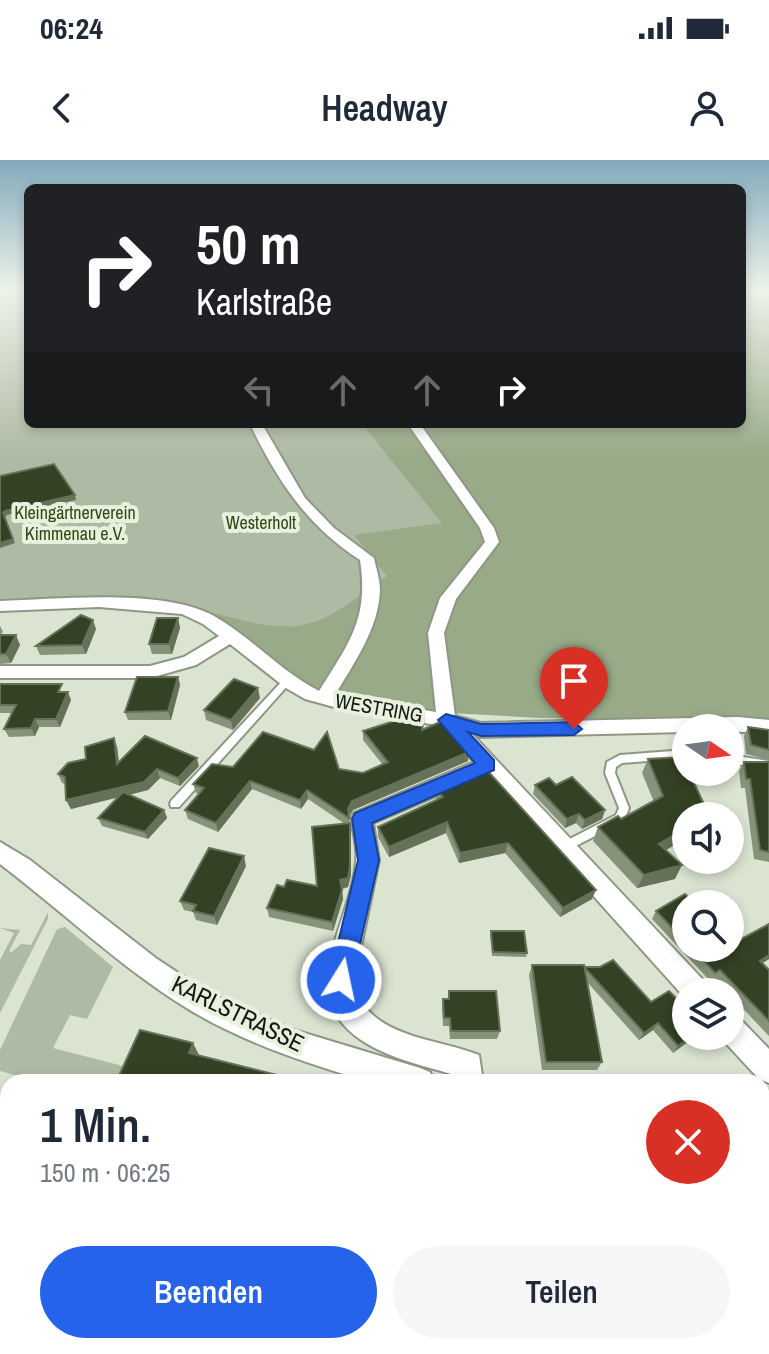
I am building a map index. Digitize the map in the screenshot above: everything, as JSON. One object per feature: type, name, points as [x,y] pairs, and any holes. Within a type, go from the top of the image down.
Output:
[{"type":"street","points":[[258,428],[311,517],[367,558],[372,590],[369,607],[351,650],[324,698]]},
{"type":"street","points":[[417,428],[487,528],[492,542],[448,598],[436,633],[446,720],[684,978]]},
{"type":"street","name":"WESTRING","points":[[0,606],[89,602],[178,608],[201,615],[287,681],[324,698],[446,720],[481,730],[738,724],[769,727]]},
{"type":"street","points":[[0,672],[150,672],[190,661],[231,636]]},
{"type":"street","points":[[469,1074],[469,1065],[377,1035],[356,1024],[341,993],[341,980],[368,860],[362,819],[488,765]]},
{"type":"street","name":"KARLSTRASSE","points":[[0,851],[171,984],[250,1025],[308,1048],[394,1074]]},
{"type":"street","points":[[744,1043],[769,1069]]},
{"type":"lane","points":[[175,804],[287,681]]},
{"type":"lane","points":[[564,847],[620,818],[624,808],[610,773],[611,765],[620,759],[672,755]]},
{"type":"lane","points":[[744,761],[769,765]]},
{"type":"green space","name":"Westerholt","points":[[0,346],[24,346],[24,428],[369,428],[449,525],[362,598],[325,620],[307,626],[258,626],[176,604],[133,598],[66,597],[0,601]]},
{"type":"green space","points":[[746,346],[769,346],[769,725],[744,722],[744,714],[672,714],[672,720],[539,718],[433,712],[339,697],[309,687],[236,630],[197,609],[280,626],[318,621],[387,576],[354,535],[442,523],[365,428],[746,428]]},
{"type":"green space","points":[[48,912],[48,919],[0,1013],[0,960],[14,933],[0,928],[20,930],[9,951],[12,952],[21,944],[31,945]]},
{"type":"green space","points":[[65,927],[113,967],[87,1019],[70,1015],[53,1048],[142,1071],[141,1074],[11,1074],[0,1071],[0,1050],[57,929]]},
{"type":"building","points":[[54,464],[75,495],[5,511],[3,513],[13,539],[0,543],[0,476]]},
{"type":"building","points":[[81,615],[93,620],[82,645],[36,646]]},
{"type":"building","points":[[157,618],[178,618],[169,644],[149,644]]},
{"type":"building","points":[[0,635],[16,635],[6,654],[0,654]]},
{"type":"building","points":[[137,677],[178,677],[168,711],[125,712]]},
{"type":"building","points":[[234,679],[258,688],[231,720],[204,710]]},
{"type":"building","points":[[0,684],[62,684],[58,692],[68,692],[56,719],[35,719],[31,728],[4,729],[16,705],[0,705]]},
{"type":"building","points":[[413,715],[424,717],[422,730],[440,722],[469,752],[352,801],[348,809],[349,818],[307,790],[300,800],[250,781],[216,823],[185,810],[204,788],[193,784],[212,764],[233,767],[263,732],[314,750],[327,732],[339,769],[363,773],[388,762],[363,731]]},
{"type":"building","points":[[748,727],[769,730],[769,750],[751,745]]},
{"type":"building","points":[[145,736],[197,758],[178,778],[157,769],[144,782],[66,800],[65,777],[58,774],[68,763],[86,759],[85,747],[114,738],[117,764]]},
{"type":"building","points":[[672,758],[672,786],[696,786],[703,802],[672,802],[672,836],[659,844],[672,856],[672,868],[644,875],[598,827],[618,816],[621,819],[663,796],[648,759]]},
{"type":"building","points":[[744,762],[769,762],[769,852],[760,850],[750,779],[746,779]]},
{"type":"building","points":[[485,768],[596,890],[563,908],[508,843],[460,853],[447,822],[389,847],[378,827],[443,797],[436,789]]},
{"type":"building","points":[[572,777],[605,810],[585,820],[579,814],[567,819],[535,785],[549,778],[556,785]]},
{"type":"building","points":[[123,792],[164,810],[145,832],[98,818]]},
{"type":"building","points":[[350,823],[348,878],[340,880],[342,890],[332,922],[267,908],[277,885],[284,887],[287,880],[317,886],[312,827]]},
{"type":"building","points":[[209,848],[244,856],[214,916],[193,911],[196,905],[180,901]]},
{"type":"building","points":[[672,902],[672,928],[656,911]]},
{"type":"building","points":[[769,924],[769,955],[760,961],[769,970],[769,1021],[744,995],[744,978],[728,978],[720,970],[715,973],[705,962],[744,962],[744,938]]},
{"type":"building","points":[[491,931],[524,931],[527,953],[493,952]]},
{"type":"building","points":[[613,960],[651,1002],[669,991],[672,994],[672,1039],[658,1023],[644,1033],[584,967],[600,967]]},
{"type":"building","points":[[532,965],[584,965],[602,1062],[546,1062]]},
{"type":"building","points":[[449,991],[496,991],[500,1031],[451,1031],[450,1018],[444,1018],[443,999],[449,999]]},
{"type":"building","points":[[140,1030],[193,1043],[189,1053],[273,1074],[120,1074]]},
{"type":"route","points":[[341,980],[368,860],[362,819],[488,765],[446,720],[481,730],[574,729]]},
{"type":"park label","name":"Kleingärtnerverein Kimmenau e.V.","points":[[75,523]]}]
